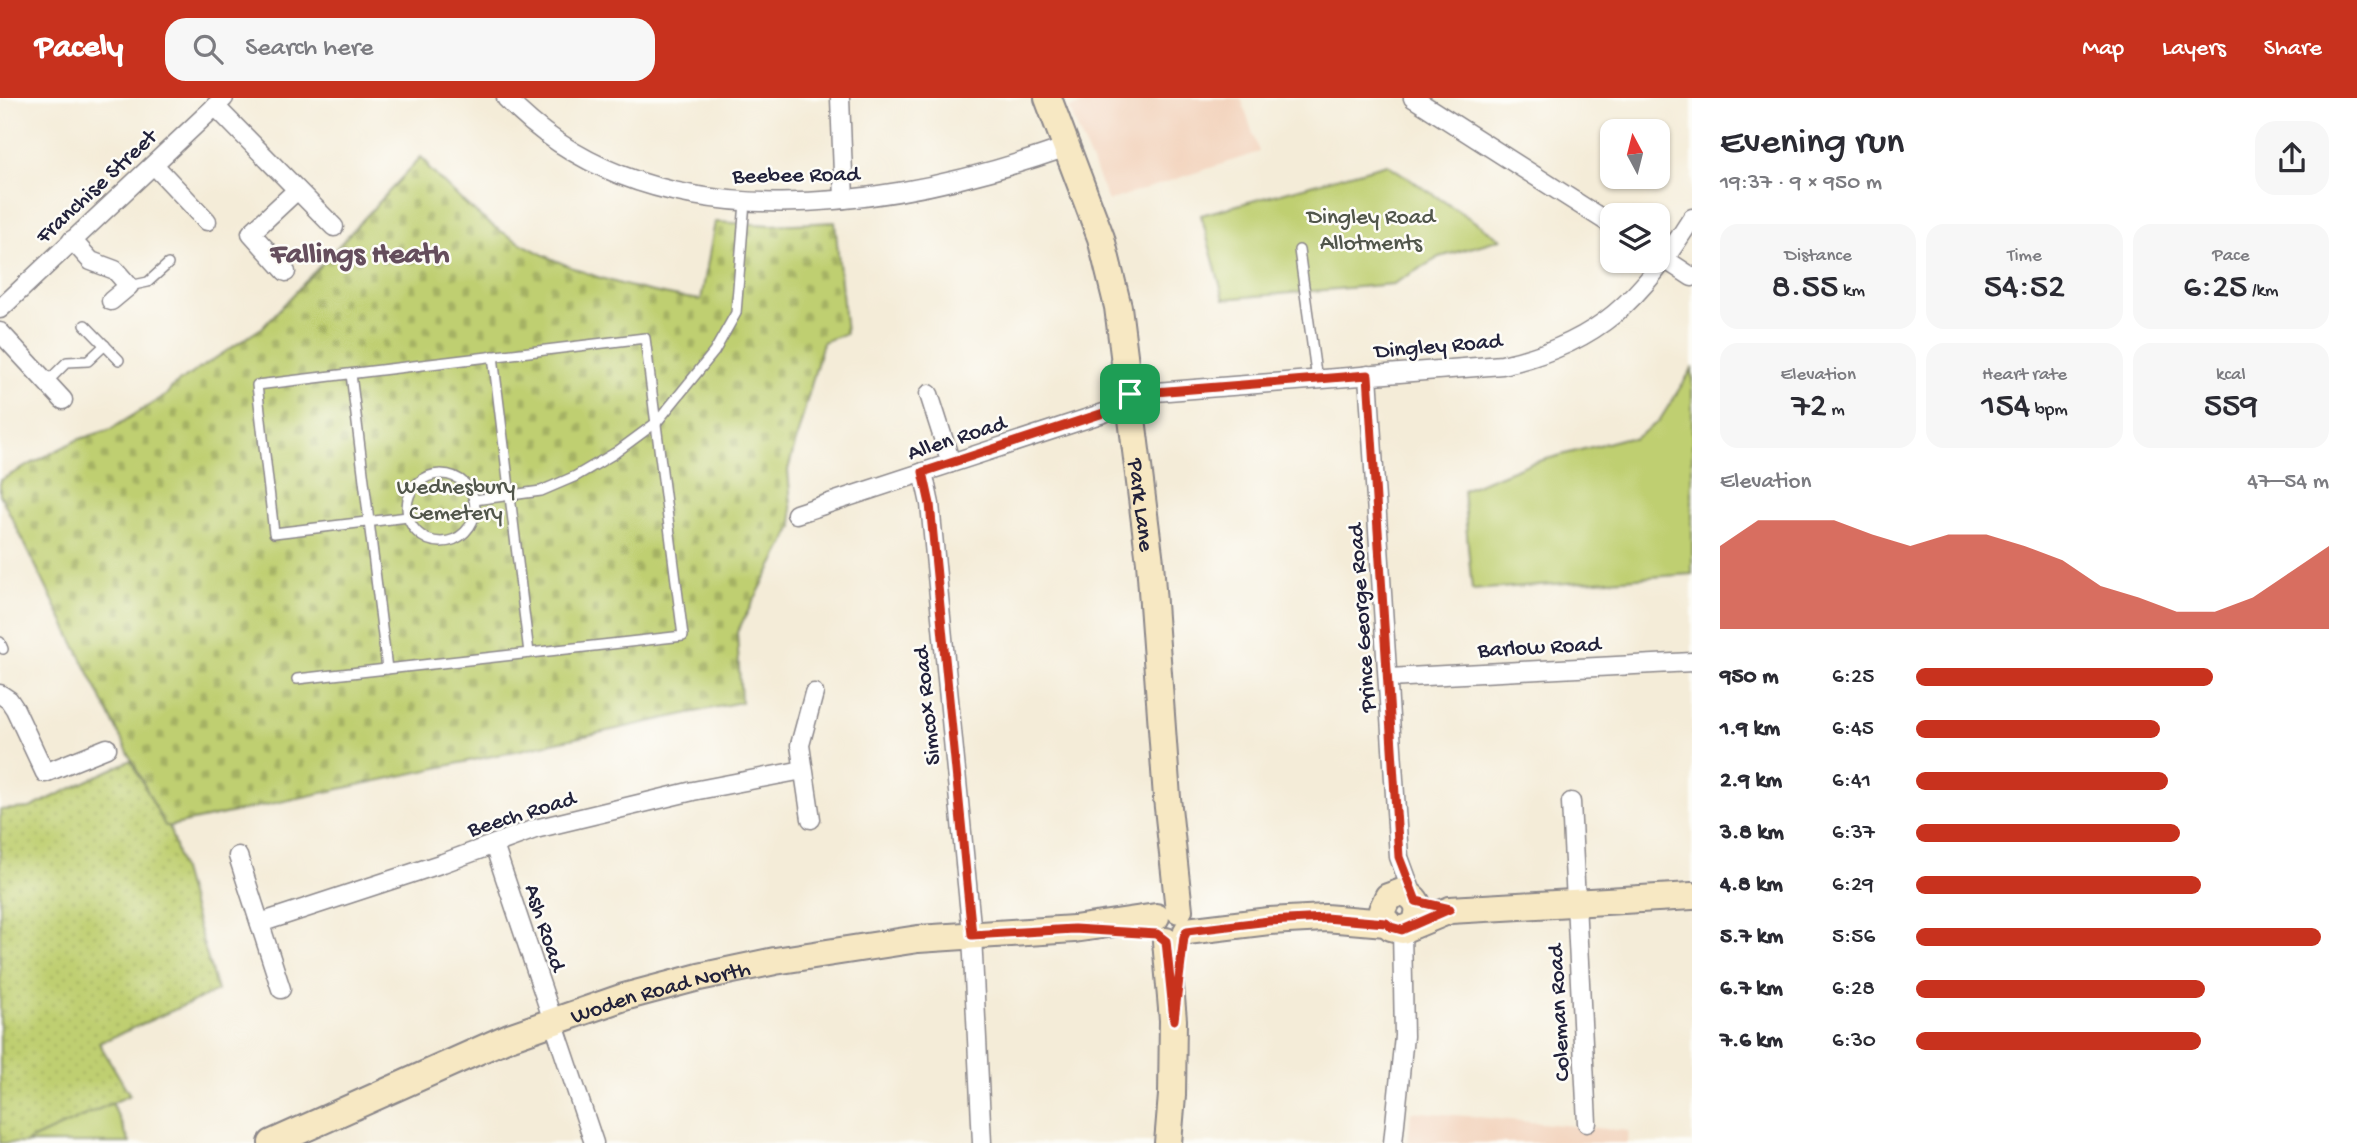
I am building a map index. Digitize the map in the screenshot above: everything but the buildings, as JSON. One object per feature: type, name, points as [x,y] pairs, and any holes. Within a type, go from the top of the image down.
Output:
[{"type":"street","name":"Beebee Road","points":[[506,98],[554,140],[598,166],[656,187],[745,202],[844,199],[891,194],[996,170],[1066,147]]},
{"type":"street","points":[[840,98],[844,199]]},
{"type":"street","name":"Park Lane","points":[[1048,98],[1101,238],[1112,276],[1131,399],[1150,562],[1167,798],[1172,925],[1174,1020],[1168,1143]]},
{"type":"street","points":[[1413,98],[1600,217]]},
{"type":"street","points":[[219,102],[297,190],[334,227]]},
{"type":"street","name":"Franchise Street","points":[[0,309],[219,102]]},
{"type":"street","points":[[154,165],[207,221]]},
{"type":"street","points":[[286,272],[251,233],[297,190]]},
{"type":"street","name":"Dingley Road","points":[[1670,247],[1692,218]]},
{"type":"street","points":[[72,240],[90,261],[115,270],[129,286],[111,301]]},
{"type":"street","points":[[1670,262],[1692,277]]},
{"type":"street","name":"Dingley Road","points":[[1131,399],[1368,375],[1502,365],[1550,352],[1576,341],[1604,324],[1629,302],[1650,273]]},
{"type":"street","points":[[0,332],[63,400]]},
{"type":"street","name":"Prince George Road","points":[[1368,375],[1389,678],[1401,910]]},
{"type":"street","points":[[929,394],[951,463]]},
{"type":"street","name":"Allen Road","points":[[796,514],[1131,399]]},
{"type":"street","name":"Simcox Road","points":[[923,472],[930,504],[972,935],[982,1143]]},
{"type":"street","name":"Barlow Road","points":[[1389,678],[1692,662]]},
{"type":"street","points":[[811,819],[800,745],[814,693]]},
{"type":"street","points":[[0,694],[9,700],[15,709],[45,773],[107,748]]},
{"type":"street","name":"Beech Road","points":[[260,923],[535,829],[680,794],[803,771]]},
{"type":"street","name":"Coleman Road","points":[[1571,802],[1587,1123]]},
{"type":"street","name":"Ash Road","points":[[494,845],[594,1143]]},
{"type":"street","points":[[238,856],[281,989]]},
{"type":"street","name":"Prince George Road","points":[[1399,857],[1401,910]]},
{"type":"street","name":"Woden Road North","points":[[272,1143],[352,1105],[509,1037],[553,1021],[625,997],[699,977],[775,961],[918,939],[972,935],[1325,918],[1401,910],[1692,896]]},
{"type":"street","points":[[1393,1143],[1404,1036],[1401,910]]},
{"type":"lane","points":[[474,500],[541,491],[576,476],[615,453],[655,424],[714,352],[736,313],[745,202]]},
{"type":"lane","points":[[1299,250],[1317,380]]},
{"type":"lane","points":[[129,286],[148,282],[168,264]]},
{"type":"lane","points":[[85,325],[119,360]]},
{"type":"lane","points":[[297,679],[683,636],[645,338],[257,385],[275,533],[408,517]]},
{"type":"lane","points":[[47,382],[67,362],[88,361],[105,345]]},
{"type":"lane","points":[[493,356],[529,653]]},
{"type":"lane","points":[[352,374],[387,669]]},
{"type":"lane","points":[[436,474],[457,478],[466,485],[474,500],[474,515],[470,525],[454,539],[444,542],[421,536],[408,517],[409,494],[425,477],[436,474]]},
{"type":"shaded area","points":[[1107,98],[1241,98],[1259,152],[1108,201],[1069,108]]},
{"type":"shaded area","points":[[1411,1111],[1628,1131],[1627,1143],[1408,1143]]},
{"type":"green space","name":"Wednesbury Cemetery","points":[[421,157],[428,164],[428,168],[469,207],[519,242],[594,276],[674,296],[701,300],[715,222],[772,225],[835,222],[846,333],[823,342],[788,470],[793,527],[737,632],[741,702],[165,827],[0,494],[0,480],[77,440],[111,429],[166,395],[173,386],[263,327]]},
{"type":"green space","name":"Dingley Road Allotments","points":[[1387,164],[1501,239],[1440,257],[1393,284],[1224,299],[1201,215]]},
{"type":"green space","points":[[1692,369],[1692,574],[1472,590],[1463,490],[1528,464],[1625,438],[1634,439],[1659,421]]},
{"type":"green space","points":[[131,760],[165,826],[169,826],[217,991],[99,1043],[130,1095],[24,1143],[0,1143],[0,810],[30,808]]},
{"type":"green space","points":[[112,1103],[130,1143],[24,1143]]},
{"type":"district","name":"Fallings Heath","points":[[360,252]]},
{"type":"route","points":[[1368,375],[1399,857],[1416,901],[1450,909],[1402,930],[1386,923],[1325,918],[1269,921],[1187,931],[1184,937],[1174,1020],[1166,941],[1157,934],[1074,929],[972,935],[930,504],[923,472],[1131,404],[1130,394],[1368,375]]}]
